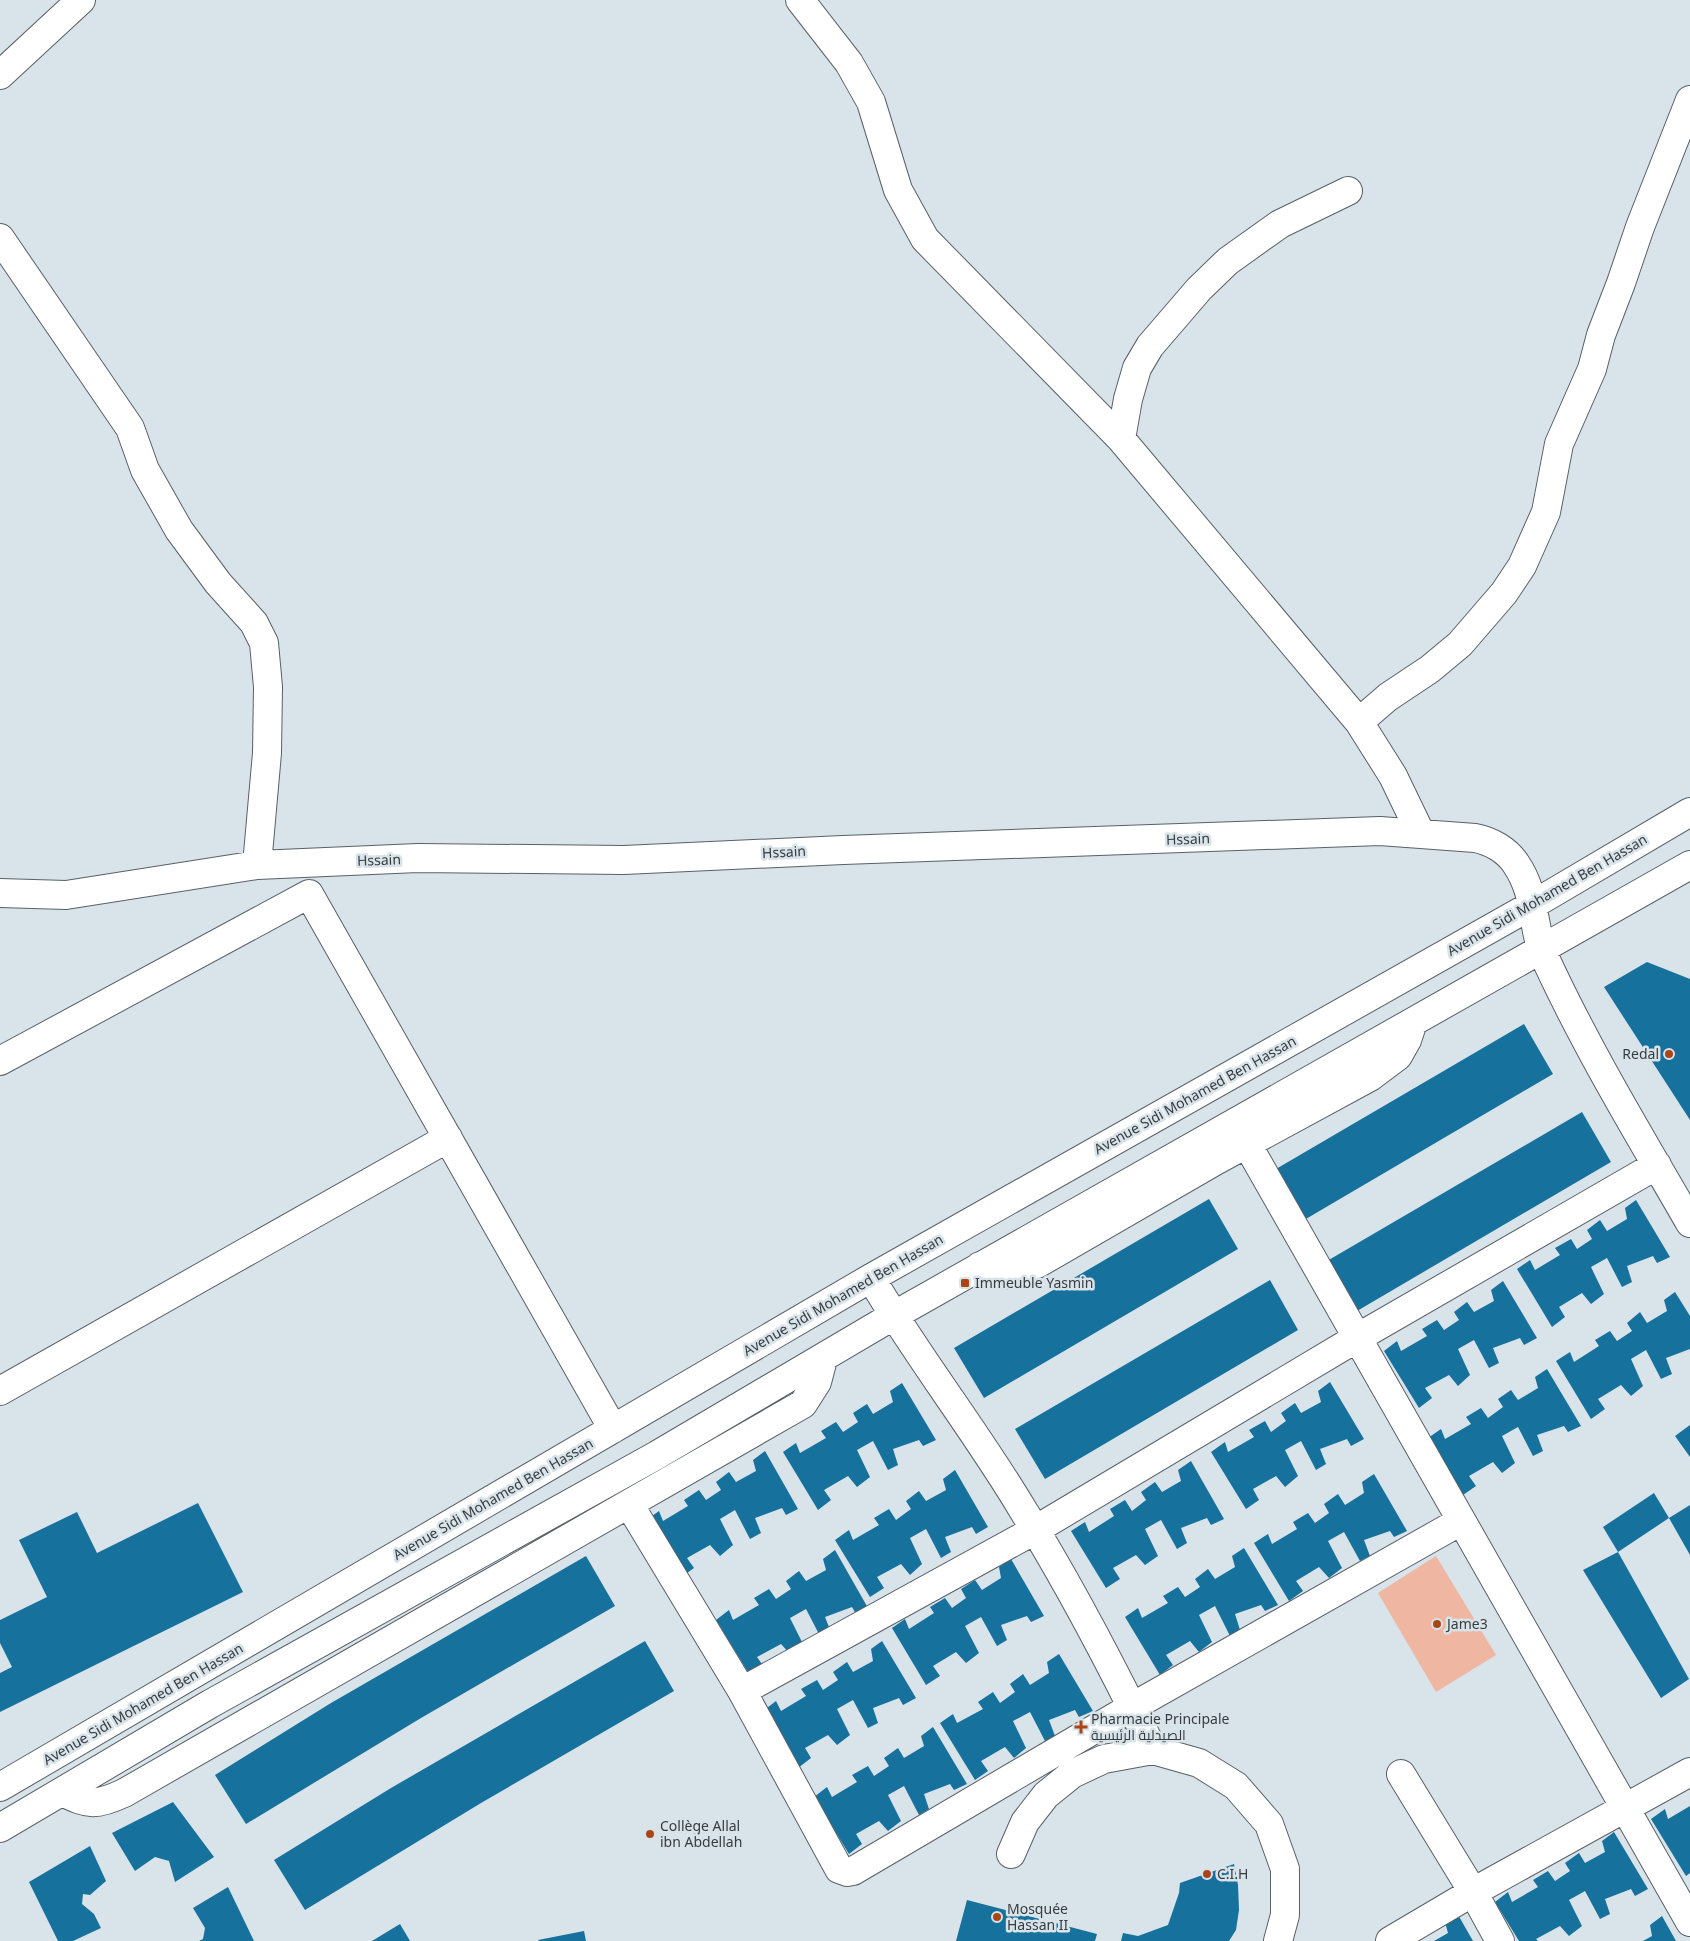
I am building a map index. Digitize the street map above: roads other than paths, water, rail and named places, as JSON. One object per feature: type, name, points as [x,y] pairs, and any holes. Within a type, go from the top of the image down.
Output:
[{"type":"street","points":[[0,75],[81,0]]},
{"type":"street","points":[[800,0],[849,63],[871,102],[898,190],[925,238],[1121,439],[1359,722],[1393,776],[1420,832]]},
{"type":"street","points":[[1359,722],[1388,697],[1430,669],[1460,644],[1504,592],[1522,566],[1546,512],[1559,444],[1592,369],[1601,335],[1640,227],[1690,100]]},
{"type":"street","points":[[1121,439],[1128,398],[1137,368],[1150,346],[1199,289],[1228,261],[1280,224],[1348,191]]},
{"type":"street","points":[[0,238],[130,428],[145,470],[179,530],[218,582],[254,623],[264,643],[268,687],[266,753],[257,865]]},
{"type":"street","name":"Avenue Sidi Mohamed Ben Hassan","points":[[0,1787],[871,1278],[1534,904],[1690,812]]},
{"type":"street","name":"Hssain","points":[[0,893],[66,895],[257,865],[418,858],[624,860],[1320,833],[1420,832],[1489,841],[1515,862],[1524,877],[1534,904],[1540,949],[1576,1023],[1690,1223]]},
{"type":"street","points":[[0,1828],[210,1704],[657,1455],[980,1266],[1690,865]]},
{"type":"street","points":[[0,1061],[309,894],[614,1429]]},
{"type":"street","points":[[980,1266],[1008,1275],[1037,1264],[1377,1072],[1398,1056],[1407,1040],[1413,1022]]},
{"type":"street","points":[[0,1391],[448,1138]]},
{"type":"street","points":[[1247,1144],[1690,1922]]},
{"type":"street","points":[[742,1691],[1035,1530],[1357,1338],[1657,1165]]},
{"type":"street","points":[[871,1278],[893,1316],[1018,1501],[1132,1707],[1153,1750]]},
{"type":"street","points":[[62,1792],[92,1804],[106,1802],[124,1793],[803,1404],[817,1382],[823,1359]]},
{"type":"street","points":[[628,1504],[742,1691],[839,1868],[847,1872],[853,1871],[883,1854],[1132,1707],[1462,1521]]},
{"type":"street","points":[[1011,1854],[1025,1822],[1046,1795],[1072,1774],[1104,1759],[1153,1750],[1199,1763],[1236,1786],[1269,1824],[1284,1870],[1285,1915],[1278,1941]]},
{"type":"street","points":[[1390,1941],[1473,1892],[1690,1772]]},
{"type":"street","points":[[1401,1774],[1473,1892],[1500,1941]]},
{"type":"place","name":"Redal","points":[[1669,1054]]},
{"type":"place","name":"Immeuble Yasmin","points":[[965,1283]]},
{"type":"place","name":"Jame3","points":[[1437,1624]]},
{"type":"place","name":"Pharmacie Principale الصيدلية الرئيسية","points":[[1081,1727]]},
{"type":"place","name":"Collège Allal ibn Abdellah","points":[[650,1834]]},
{"type":"place","name":"C.I.H","points":[[1207,1874]]},
{"type":"place","name":"Mosquée Hassan II","points":[[997,1917]]}]
